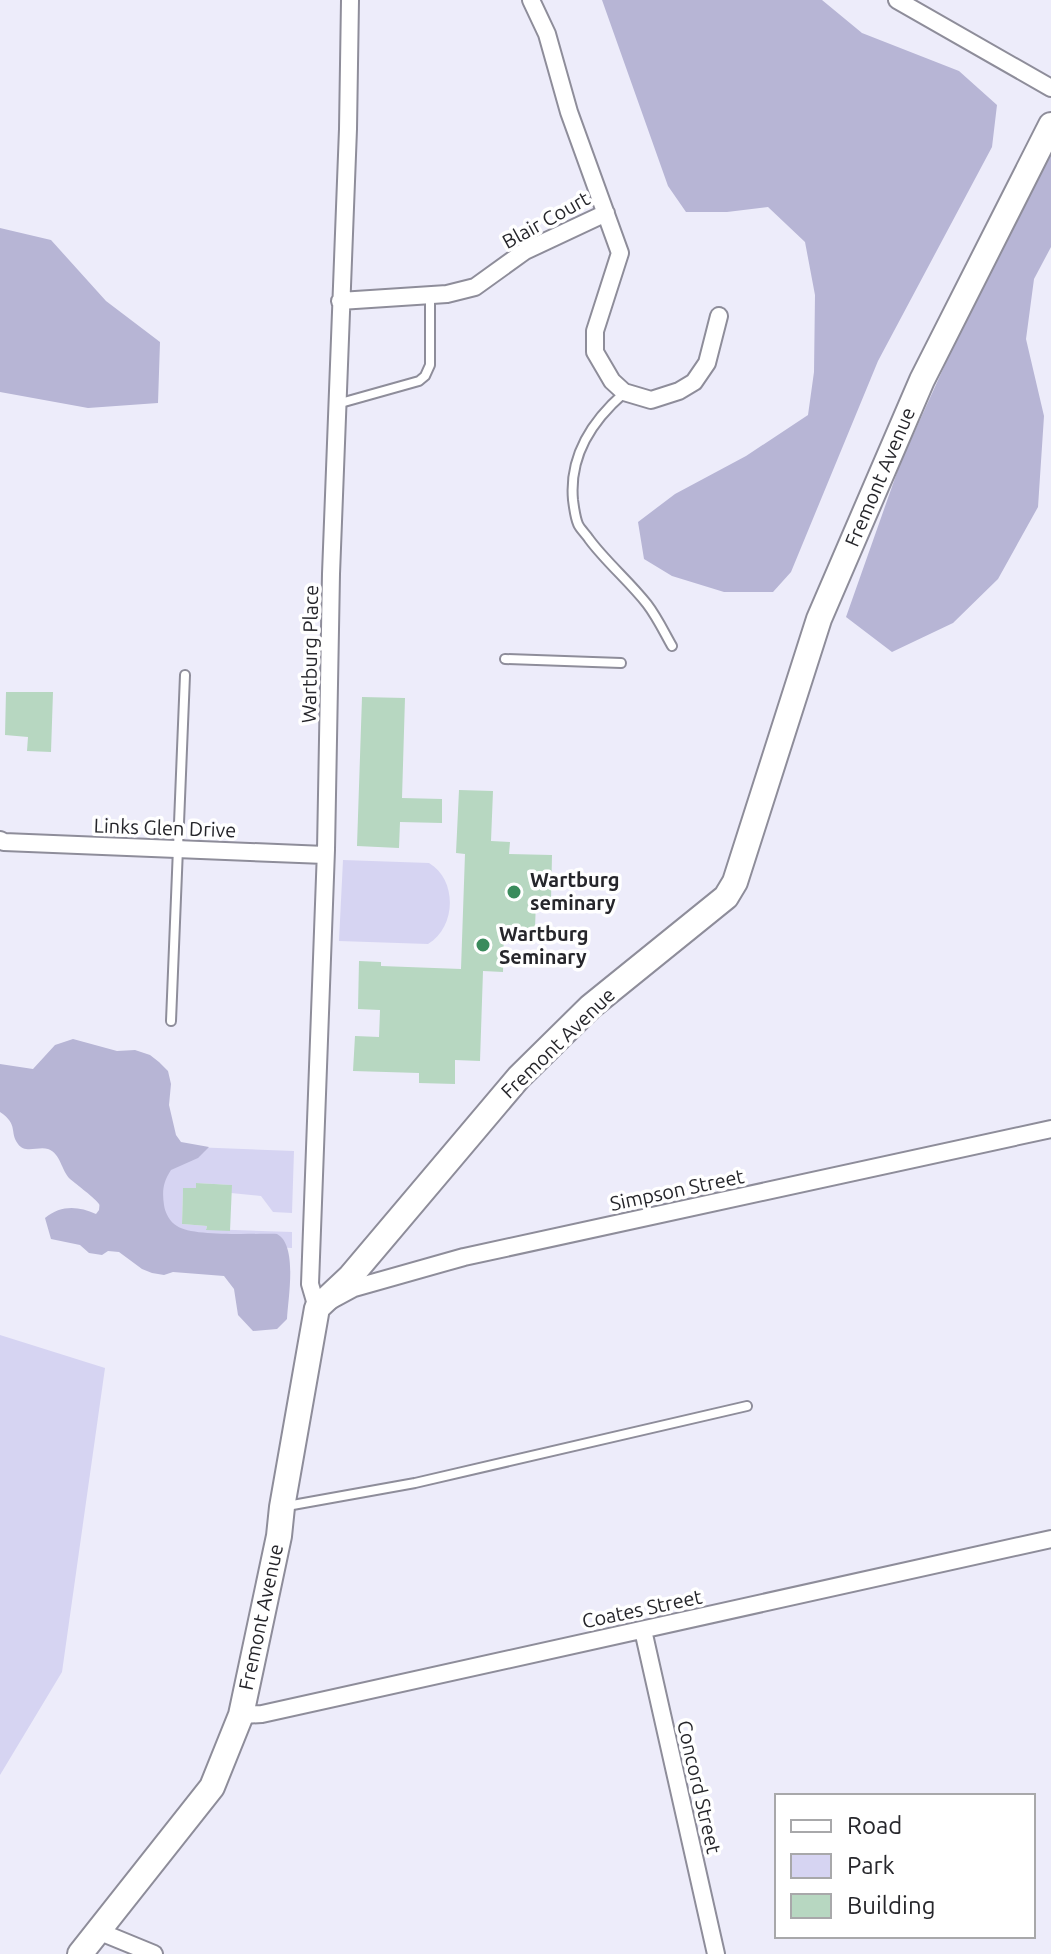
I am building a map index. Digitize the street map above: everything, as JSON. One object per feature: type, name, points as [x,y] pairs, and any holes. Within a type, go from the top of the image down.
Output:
[{"type":"main road","name":"Fremont Avenue","points":[[80,1954],[212,1787],[241,1715],[279,1536],[317,1308],[350,1277],[519,1077],[590,1007],[726,897],[735,882],[819,619],[922,380],[1051,125]]},
{"type":"street","name":"Wartburg Place","points":[[317,1308],[310,1284],[350,0]]},
{"type":"street","name":"Blair Court","points":[[340,301],[447,294],[475,287],[525,251],[606,213],[569,112],[547,34],[531,0]]},
{"type":"street","points":[[897,0],[1051,88]]},
{"type":"street","points":[[606,213],[620,253],[595,331],[595,352],[612,381],[624,392],[651,400],[679,391],[694,382],[707,363],[719,316]]},
{"type":"street","name":"Links Glen Drive","points":[[1,843],[325,855]]},
{"type":"street","name":"Simpson Street","points":[[317,1308],[354,1288],[464,1257],[1051,1129]]},
{"type":"street","name":"Coates Street","points":[[241,1715],[262,1714],[1051,1539]]},
{"type":"street","name":"Concord Street","points":[[643,1630],[716,1954]]},
{"type":"street","points":[[98,1931],[154,1954]]},
{"type":"lane","points":[[337,404],[419,381],[425,376],[430,365],[430,295]]},
{"type":"lane","points":[[624,392],[591,427],[580,448],[572,488],[574,507],[578,524],[647,604],[672,646]]},
{"type":"lane","points":[[505,659],[621,663]]},
{"type":"lane","points":[[171,1021],[185,675]]},
{"type":"lane","points":[[282,1507],[415,1483],[747,1406]]},
{"type":"green space","points":[[343,860],[429,863],[445,881],[449,892],[448,916],[437,937],[428,944],[339,941]]},
{"type":"green space","points":[[141,1145],[294,1151],[292,1213],[273,1212],[261,1196],[231,1193],[231,1185],[197,1183],[196,1188],[183,1188],[182,1224],[207,1226],[206,1229],[292,1232],[292,1248],[138,1241]]},
{"type":"green space","points":[[0,1335],[105,1368],[62,1672],[0,1775]]},
{"type":"shaded area","points":[[602,0],[822,0],[862,33],[959,71],[997,105],[992,147],[878,361],[791,572],[773,592],[724,592],[672,576],[644,559],[638,522],[675,494],[746,456],[808,415],[814,372],[815,295],[805,242],[768,207],[727,212],[686,212],[668,186]]},
{"type":"shaded area","points":[[1051,154],[1051,247],[1034,279],[1026,339],[1044,416],[1038,507],[998,579],[953,623],[892,652],[846,617],[900,464],[1002,239]]},
{"type":"shaded area","points":[[0,228],[51,240],[106,301],[160,342],[158,403],[88,408],[0,392]]},
{"type":"shaded area","points":[[73,1039],[117,1051],[135,1050],[150,1055],[168,1071],[171,1084],[169,1105],[176,1135],[181,1142],[209,1147],[198,1158],[171,1170],[163,1191],[167,1214],[174,1224],[196,1232],[277,1234],[284,1240],[290,1260],[290,1286],[287,1319],[277,1329],[253,1331],[238,1315],[234,1289],[224,1276],[152,1273],[119,1252],[108,1251],[102,1255],[89,1253],[80,1245],[51,1239],[45,1218],[70,1208],[96,1214],[99,1204],[70,1179],[52,1151],[44,1148],[24,1149],[15,1140],[10,1121],[0,1112],[0,1064],[33,1069],[55,1045]]},
{"type":"building","points":[[6,692],[53,692],[51,752],[27,751],[28,737],[5,735]]},
{"type":"building","points":[[362,697],[405,698],[402,798],[442,799],[442,823],[400,822],[399,848],[357,846]]},
{"type":"building","name":"Wartburg Seminary","points":[[459,790],[493,791],[491,841],[510,842],[509,854],[552,855],[551,900],[536,899],[535,929],[504,928],[503,972],[483,971],[480,1061],[455,1060],[455,1084],[419,1083],[419,1073],[353,1071],[355,1036],[379,1037],[380,1010],[358,1009],[359,961],[381,962],[381,966],[461,969],[465,854],[456,853]]},
{"type":"building","points":[[196,1183],[232,1185],[230,1231],[206,1230],[207,1226],[182,1224],[183,1188],[196,1188]]},
{"type":"place","name":"Wartburg seminary","points":[[514,892]]},
{"type":"place","name":"Wartburg Seminary","points":[[483,945]]}]
